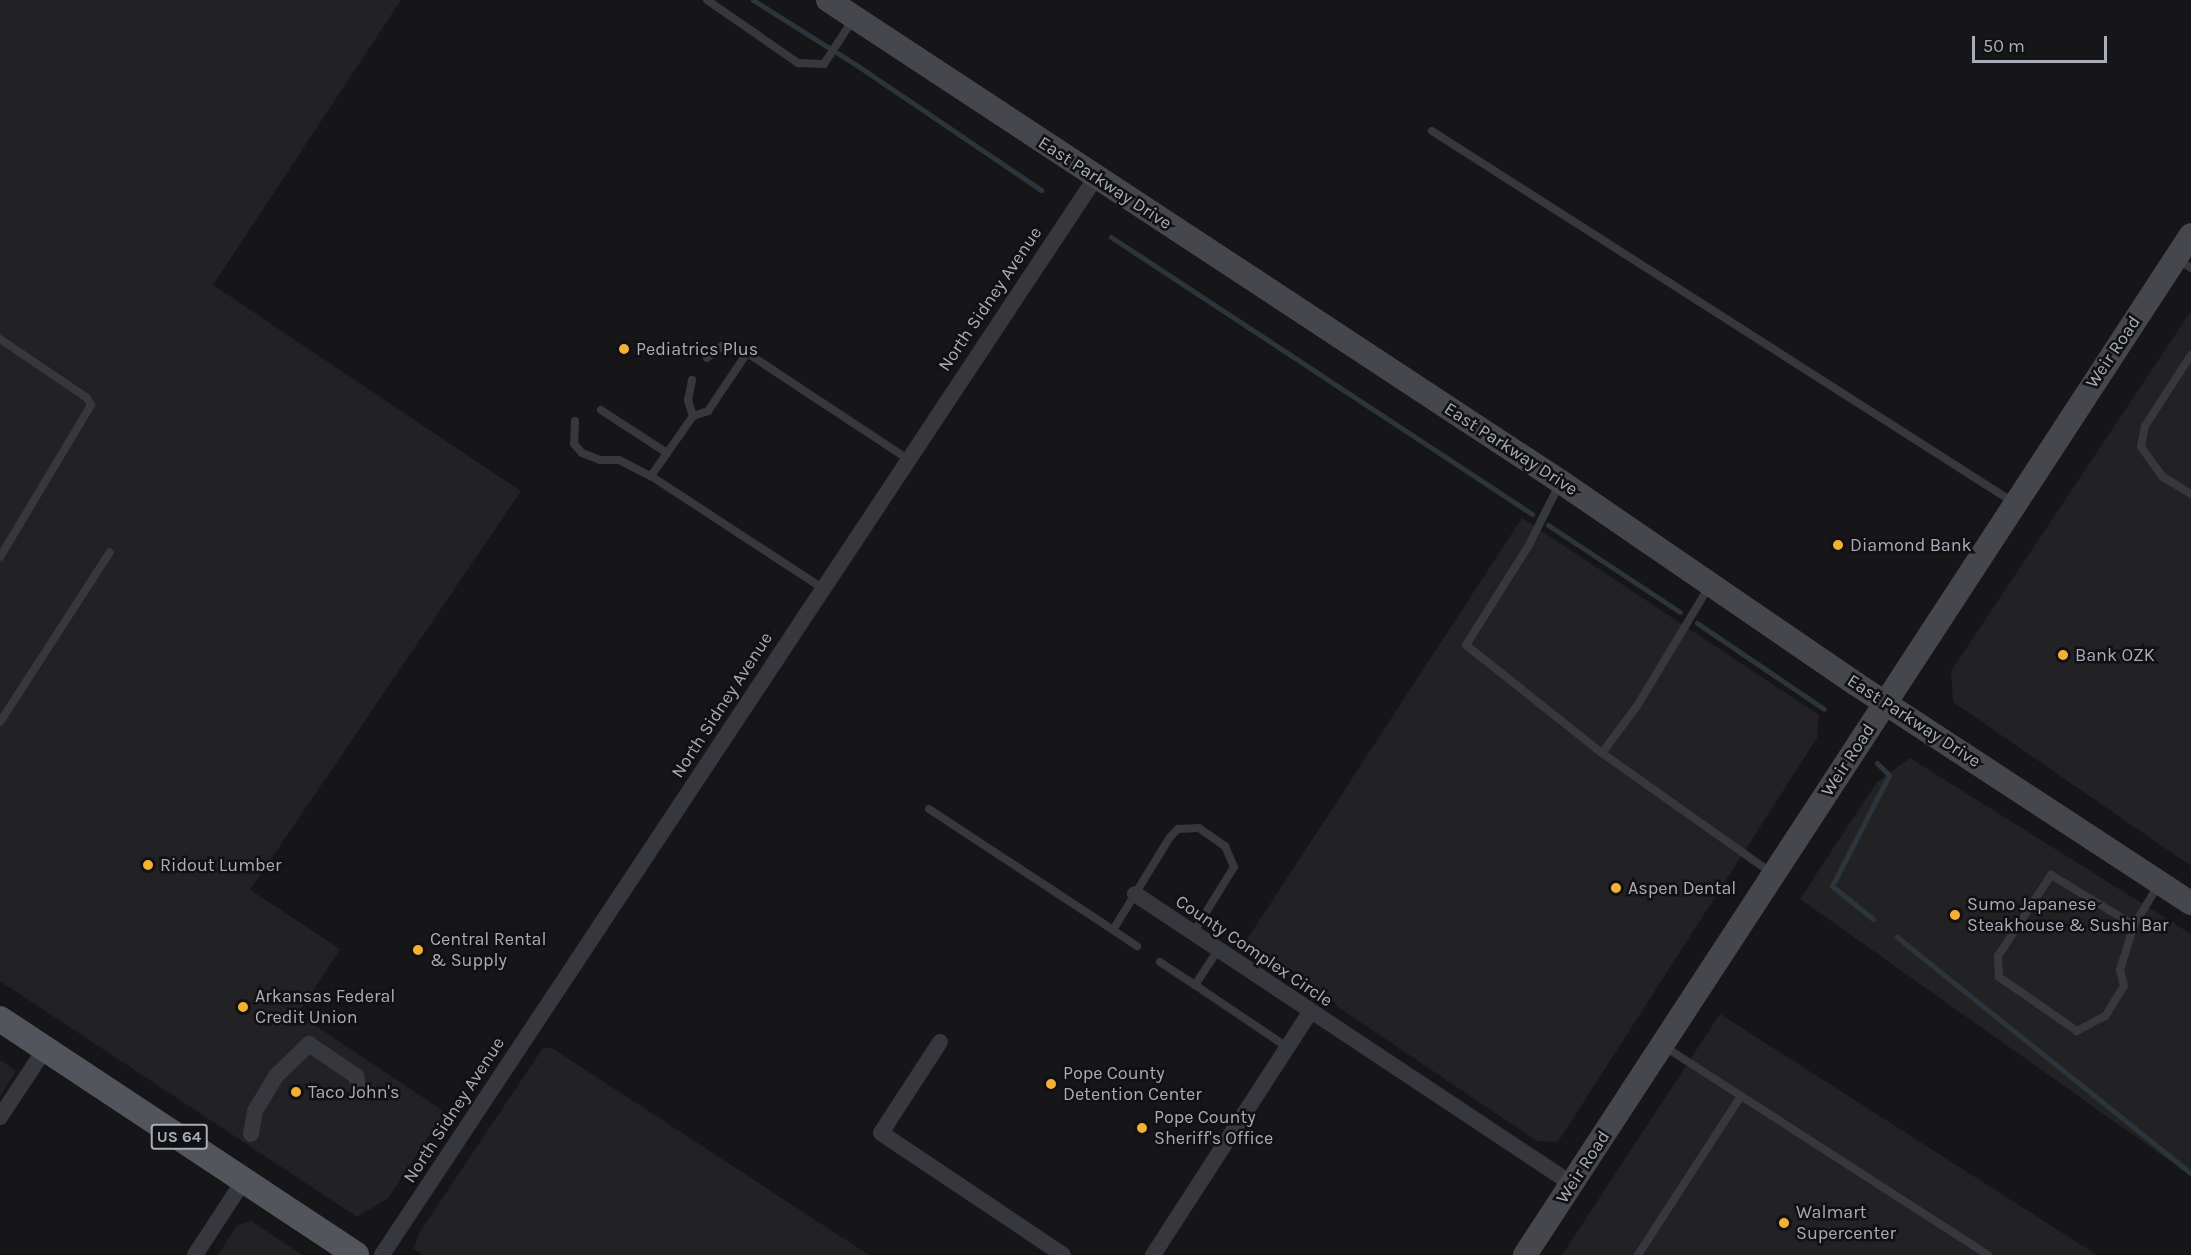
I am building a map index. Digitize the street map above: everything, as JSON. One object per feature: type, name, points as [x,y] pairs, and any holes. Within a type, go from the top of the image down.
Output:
[{"type":"main road","name":"East Parkway Drive","points":[[828,0],[1561,482],[1885,702],[2191,903]]},
{"type":"main road","name":"Weir Road","points":[[1525,1255],[2014,502],[2183,263],[2191,235]]},
{"type":"main road","name":"US 64","points":[[0,1019],[356,1255]]},
{"type":"street","name":"North Sidney Avenue","points":[[382,1255],[1096,177]]},
{"type":"street","name":"County Complex Circle","points":[[1135,894],[1572,1184]]},
{"type":"street","points":[[1153,1255],[1310,1012]]},
{"type":"street","points":[[940,1042],[881,1133],[1063,1255]]},
{"type":"street","points":[[251,1134],[255,1111],[276,1076],[309,1044],[356,1076],[358,1085]]},
{"type":"street","points":[[0,1117],[45,1049]]},
{"type":"street","points":[[195,1255],[244,1180]]},
{"type":"lane","points":[[707,0],[798,63],[824,64],[855,18]]},
{"type":"lane","points":[[1432,131],[2014,502]]},
{"type":"lane","points":[[0,339],[87,398],[91,405],[0,557]]},
{"type":"lane","points":[[707,358],[722,346],[747,353],[908,459]]},
{"type":"lane","points":[[651,476],[693,416],[708,411],[747,353]]},
{"type":"lane","points":[[2191,355],[2145,426],[2141,447],[2163,477],[2191,494]]},
{"type":"lane","points":[[692,381],[688,400],[693,416]]},
{"type":"lane","points":[[601,410],[667,453]]},
{"type":"lane","points":[[575,421],[574,444],[582,453],[600,460],[619,460],[651,476],[822,588]]},
{"type":"lane","points":[[1561,482],[1528,545],[1466,645],[1602,753],[1774,874]]},
{"type":"lane","points":[[0,722],[110,552]]},
{"type":"lane","points":[[1602,753],[1637,706],[1711,584]]},
{"type":"lane","points":[[929,809],[1137,946]]},
{"type":"lane","points":[[1113,930],[1178,829],[1199,828],[1225,846],[1234,867],[1193,933]]},
{"type":"lane","points":[[2134,925],[2051,875],[1998,956],[1999,977],[2077,1031],[2106,1016],[2124,986],[2120,970],[2134,925],[2160,883]]},
{"type":"lane","points":[[1195,985],[1218,950]]},
{"type":"lane","points":[[1160,962],[1287,1047]]},
{"type":"lane","points":[[1662,1045],[1988,1255]]},
{"type":"lane","points":[[1638,1255],[1741,1096]]},
{"type":"shaded area","points":[[0,0],[401,0],[213,285],[521,491],[250,890],[340,949],[298,1014],[445,1112],[388,1198],[357,1217],[0,981]]},
{"type":"shaded area","points":[[2191,311],[2191,866],[1953,702],[1951,671]]},
{"type":"shaded area","points":[[1522,518],[1819,715],[1817,738],[1558,1142],[1537,1141],[1244,944]]},
{"type":"shaded area","points":[[1910,758],[2191,934],[2191,1176],[1800,899],[1877,782]]},
{"type":"shaded area","points":[[1720,1014],[2097,1255],[1562,1255]]},
{"type":"shaded area","points":[[543,1048],[552,1048],[869,1255],[423,1255],[414,1249],[419,1233]]},
{"type":"shaded area","points":[[0,1060],[16,1071],[0,1096]]},
{"type":"shaded area","points":[[251,1221],[302,1255],[218,1255],[237,1225]]},
{"type":"waterway","points":[[753,0],[855,64],[1041,190]]},
{"type":"waterway","points":[[1111,237],[1532,514]]},
{"type":"waterway","points":[[1548,525],[1680,612]]},
{"type":"waterway","points":[[1697,623],[1824,709]]},
{"type":"waterway","points":[[1873,919],[1832,886],[1889,775],[1877,763]]},
{"type":"waterway","points":[[1897,937],[2191,1173]]},
{"type":"place","name":"Pediatrics Plus","points":[[624,349]]},
{"type":"place","name":"Diamond Bank","points":[[1838,545]]},
{"type":"place","name":"Bank OZK","points":[[2063,655]]},
{"type":"place","name":"Ridout Lumber","points":[[148,865]]},
{"type":"place","name":"Aspen Dental","points":[[1616,888]]},
{"type":"place","name":"Sumo Japanese Steakhouse & Sushi Bar","points":[[1955,915]]},
{"type":"place","name":"Central Rental & Supply","points":[[418,950]]},
{"type":"place","name":"Arkansas Federal Credit Union","points":[[243,1007]]},
{"type":"place","name":"Pope County Detention Center","points":[[1051,1084]]},
{"type":"place","name":"Taco John's","points":[[296,1092]]},
{"type":"place","name":"Pope County Sheriff's Office","points":[[1142,1128]]},
{"type":"place","name":"Walmart Supercenter","points":[[1784,1223]]}]
